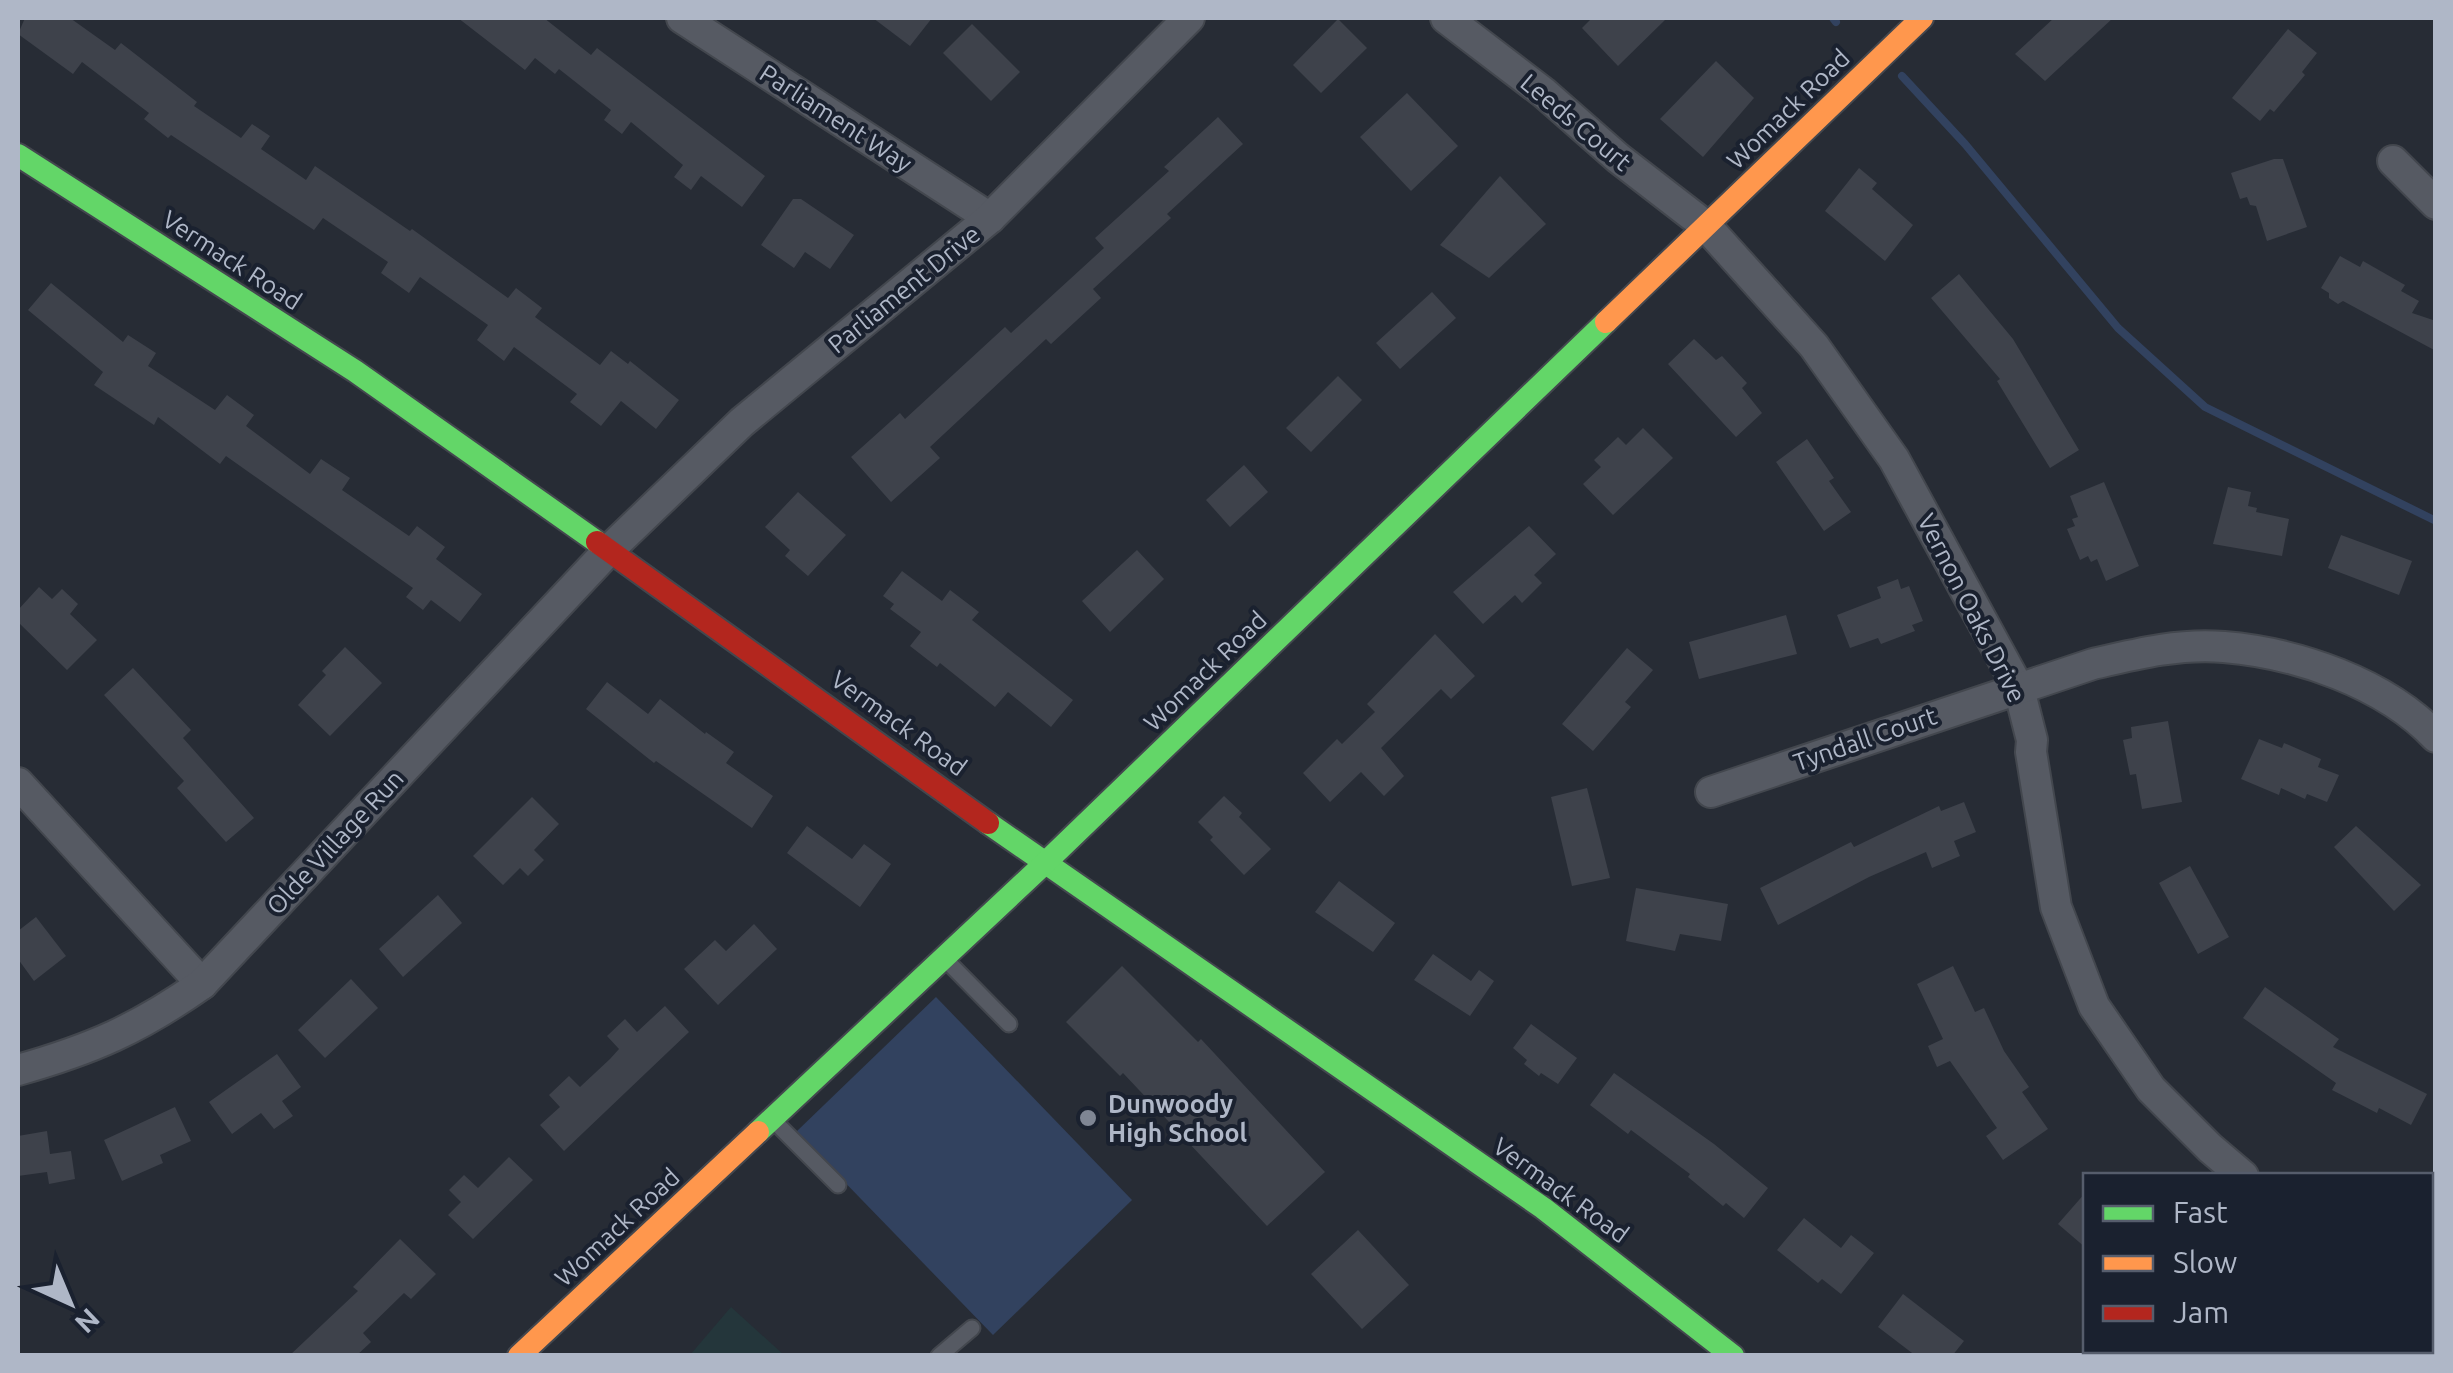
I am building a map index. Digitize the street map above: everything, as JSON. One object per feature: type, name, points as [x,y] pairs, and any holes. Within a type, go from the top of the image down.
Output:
[{"type":"street","name":"Parliament Way","points":[[682,18],[990,218]]},
{"type":"street","name":"Parliament Drive","points":[[609,550],[742,422],[990,218],[1189,18]]},
{"type":"street","name":"Leeds Court","points":[[1446,18],[1706,226]]},
{"type":"street","name":"Womack Road","points":[[518,1356],[1044,864],[1922,18]]},
{"type":"street","name":"Vermack Road","points":[[18,156],[355,371],[910,764],[1044,864],[1542,1208],[1733,1356]]},
{"type":"street","points":[[2393,161],[2436,204]]},
{"type":"street","name":"Vernon Oaks Drive","points":[[1706,226],[1814,346],[1894,459],[2019,690],[2032,740],[2056,908],[2094,1006],[2150,1088],[2239,1173]]},
{"type":"street","name":"Olde Village Run","points":[[18,1070],[79,1053],[138,1026],[202,984],[609,550]]},
{"type":"street","name":"Tyndall Court","points":[[1711,792],[1905,724],[2093,664],[2157,649],[2223,646],[2294,660],[2373,690],[2424,724],[2436,737]]},
{"type":"street","points":[[18,783],[202,984]]},
{"type":"lane","points":[[944,958],[1009,1024]]},
{"type":"lane","points":[[772,1120],[838,1185]]},
{"type":"lane","points":[[939,1356],[972,1328]]},
{"type":"shaded area","points":[[731,1307],[784,1355],[690,1355]]},
{"type":"water","points":[[936,997],[1132,1200],[993,1335],[796,1132]]},
{"type":"building","points":[[25,18],[70,18],[115,50],[121,43],[197,102],[194,106],[241,138],[252,124],[270,136],[261,149],[306,180],[315,166],[508,298],[516,288],[542,308],[535,317],[600,365],[611,351],[679,400],[656,429],[621,401],[601,426],[570,402],[577,394],[514,347],[504,361],[477,340],[488,325],[420,277],[409,293],[381,273],[388,262],[323,218],[314,230],[171,135],[168,138],[144,119],[149,113],[82,62],[73,74],[18,34]]},
{"type":"building","points":[[458,18],[544,18],[591,55],[597,48],[765,176],[742,207],[701,176],[691,190],[674,177],[683,165],[631,122],[622,134],[604,120],[611,110],[559,69],[555,74],[535,58],[525,70]]},
{"type":"building","points":[[873,18],[932,18],[910,46]]},
{"type":"building","points":[[1592,18],[1667,18],[1618,66],[1582,28]]},
{"type":"building","points":[[2054,18],[2113,18],[2045,81],[2015,54]]},
{"type":"building","points":[[1338,19],[1367,48],[1321,93],[1293,65]]},
{"type":"building","points":[[972,24],[1020,72],[991,101],[943,53]]},
{"type":"building","points":[[2288,29],[2317,53],[2302,72],[2305,75],[2274,112],[2270,109],[2260,121],[2232,98]]},
{"type":"building","points":[[1716,61],[1754,98],[1703,157],[1660,119]]},
{"type":"building","points":[[1407,93],[1458,146],[1411,191],[1360,137]]},
{"type":"building","points":[[1218,117],[1243,144],[1167,214],[1171,218],[1093,289],[1101,298],[1051,344],[1046,339],[930,447],[940,458],[891,502],[851,457],[900,413],[905,419],[1005,327],[1011,333],[1104,248],[1095,238],[1169,171],[1164,167]]},
{"type":"building","points":[[2283,159],[2307,227],[2267,241],[2256,206],[2250,205],[2247,197],[2240,199],[2231,173]]},
{"type":"building","points":[[1859,168],[1877,183],[1872,189],[1913,225],[1885,261],[1825,211]]},
{"type":"building","points":[[1500,176],[1546,224],[1489,278],[1440,245]]},
{"type":"building","points":[[793,199],[801,199],[854,235],[830,269],[805,252],[794,268],[761,245]]},
{"type":"building","points":[[2340,256],[2360,267],[2363,261],[2405,285],[2401,291],[2419,301],[2412,313],[2436,321],[2436,351],[2343,301],[2338,304],[2329,298],[2329,293],[2321,288]]},
{"type":"building","points":[[1959,274],[2013,339],[2079,450],[2050,468],[1997,381],[2000,379],[1931,298]]},
{"type":"building","points":[[51,283],[123,342],[128,335],[156,353],[148,366],[215,410],[227,395],[254,415],[246,426],[310,474],[321,459],[350,478],[342,490],[409,536],[417,526],[445,547],[436,559],[482,594],[460,622],[431,600],[423,610],[406,597],[413,588],[226,456],[220,464],[158,417],[154,425],[94,385],[103,372],[28,310]]},
{"type":"building","points":[[1432,292],[1456,318],[1400,369],[1376,343]]},
{"type":"building","points":[[1694,339],[1716,360],[1722,356],[1747,383],[1742,388],[1762,413],[1736,437],[1668,364]]},
{"type":"building","points":[[1338,376],[1362,400],[1311,452],[1286,428]]},
{"type":"building","points":[[1643,428],[1673,458],[1613,515],[1583,484],[1601,467],[1594,460],[1618,437],[1626,445]]},
{"type":"building","points":[[1807,439],[1851,512],[1824,531],[1776,462]]},
{"type":"building","points":[[1244,465],[1268,492],[1230,527],[1206,500]]},
{"type":"building","points":[[2104,482],[2139,566],[2106,581],[2097,559],[2091,562],[2088,556],[2080,560],[2067,529],[2075,526],[2072,519],[2078,517],[2070,496]]},
{"type":"building","points":[[2228,487],[2251,492],[2248,506],[2257,508],[2256,512],[2289,519],[2282,556],[2213,544]]},
{"type":"building","points":[[798,492],[846,535],[808,576],[785,556],[790,550],[765,527]]},
{"type":"building","points":[[1529,526],[1556,554],[1534,575],[1542,583],[1522,603],[1515,595],[1483,624],[1453,592]]},
{"type":"building","points":[[2341,535],[2412,561],[2399,595],[2328,568]]},
{"type":"building","points":[[1137,550],[1164,579],[1110,632],[1082,601]]},
{"type":"building","points":[[902,571],[942,601],[950,590],[979,612],[972,620],[1073,700],[1051,727],[1008,692],[995,707],[940,663],[937,667],[910,646],[921,632],[890,609],[894,604],[883,596]]},
{"type":"building","points":[[1898,579],[1901,589],[1909,586],[1923,621],[1912,625],[1915,631],[1881,644],[1878,638],[1850,648],[1837,615],[1881,598],[1877,587]]},
{"type":"building","points":[[39,587],[52,599],[62,589],[78,604],[70,614],[97,640],[67,670],[18,622],[18,610]]},
{"type":"building","points":[[1786,615],[1797,654],[1699,679],[1689,642]]},
{"type":"building","points":[[1435,634],[1475,676],[1451,699],[1441,689],[1381,748],[1404,776],[1384,796],[1361,772],[1330,802],[1303,773],[1337,739],[1342,744],[1375,712],[1367,704]]},
{"type":"building","points":[[345,647],[382,683],[330,736],[298,705]]},
{"type":"building","points":[[1627,648],[1653,670],[1625,702],[1631,707],[1593,751],[1562,724]]},
{"type":"building","points":[[133,668],[191,730],[183,738],[254,818],[226,842],[177,788],[184,781],[104,695]]},
{"type":"building","points":[[607,682],[648,714],[660,699],[734,752],[726,763],[773,796],[752,828],[654,763],[586,709]]},
{"type":"building","points":[[2168,721],[2182,802],[2142,809],[2136,774],[2130,775],[2123,740],[2132,738],[2131,727]]},
{"type":"building","points":[[2259,739],[2282,748],[2284,743],[2321,759],[2318,767],[2339,775],[2327,802],[2307,794],[2305,799],[2281,788],[2279,795],[2241,779]]},
{"type":"building","points":[[1587,788],[1610,878],[1572,886],[1551,797]]},
{"type":"building","points":[[1224,796],[1271,849],[1244,875],[1198,822]]},
{"type":"building","points":[[532,797],[559,824],[534,850],[544,860],[528,876],[520,868],[503,885],[473,856]]},
{"type":"building","points":[[1964,802],[1976,832],[1954,841],[1960,856],[1932,868],[1926,852],[1778,925],[1760,888],[1851,842],[1854,847],[1939,806],[1941,811]]},
{"type":"building","points":[[807,826],[852,859],[864,844],[891,864],[860,907],[787,853]]},
{"type":"building","points":[[2356,826],[2421,885],[2394,911],[2334,847]]},
{"type":"building","points":[[2190,866],[2229,937],[2198,954],[2159,883]]},
{"type":"building","points":[[1339,881],[1395,923],[1373,952],[1315,912]]},
{"type":"building","points":[[1636,888],[1728,904],[1721,941],[1680,934],[1675,951],[1626,941]]},
{"type":"building","points":[[438,895],[462,923],[403,977],[379,949]]},
{"type":"building","points":[[36,917],[66,956],[34,981],[18,959],[18,931]]},
{"type":"building","points":[[754,924],[777,949],[718,1005],[684,969],[715,940],[726,951]]},
{"type":"building","points":[[1433,954],[1471,981],[1479,970],[1494,981],[1470,1016],[1414,980]]},
{"type":"building","points":[[1122,966],[1198,1042],[1201,1039],[1325,1172],[1267,1226],[1123,1073],[1120,1076],[1066,1022]]},
{"type":"building","points":[[1953,966],[1975,1012],[1984,1008],[2004,1051],[2029,1087],[2022,1092],[2048,1129],[2003,1160],[1986,1136],[1997,1128],[1950,1061],[1937,1067],[1928,1046],[1943,1039],[1917,984]]},
{"type":"building","points":[[351,979],[378,1008],[325,1058],[298,1030]]},
{"type":"building","points":[[2265,987],[2339,1039],[2333,1047],[2427,1094],[2411,1125],[2332,1090],[2336,1083],[2243,1018]]},
{"type":"building","points":[[665,1006],[689,1032],[564,1151],[540,1125],[560,1107],[549,1095],[569,1076],[580,1087],[610,1059],[619,1049],[607,1036],[625,1019],[637,1032]]},
{"type":"building","points":[[1531,1024],[1577,1058],[1558,1084],[1524,1064],[1527,1060],[1513,1048]]},
{"type":"building","points":[[277,1054],[301,1087],[282,1101],[293,1116],[274,1129],[261,1113],[232,1134],[209,1102]]},
{"type":"building","points":[[1614,1073],[1768,1188],[1744,1218],[1726,1203],[1723,1206],[1688,1177],[1690,1174],[1631,1130],[1628,1134],[1590,1105]]},
{"type":"building","points":[[175,1107],[191,1141],[160,1155],[163,1163],[122,1181],[104,1140]]},
{"type":"building","points":[[47,1131],[50,1154],[71,1151],[75,1179],[49,1184],[47,1172],[18,1176],[18,1136]]},
{"type":"building","points":[[509,1157],[533,1180],[473,1239],[448,1215],[461,1202],[449,1190],[464,1175],[478,1188]]},
{"type":"building","points":[[2083,1195],[2083,1245],[2058,1224]]},
{"type":"building","points":[[1804,1218],[1841,1248],[1851,1235],[1874,1253],[1841,1294],[1822,1279],[1818,1283],[1777,1250]]},
{"type":"building","points":[[1358,1230],[1409,1285],[1362,1329],[1311,1274]]},
{"type":"building","points":[[400,1239],[436,1274],[411,1299],[404,1293],[363,1333],[371,1342],[356,1356],[289,1356],[358,1291],[353,1287]]},
{"type":"building","points":[[1903,1294],[1964,1341],[1952,1356],[1916,1356],[1878,1327]]},
{"type":"waterway","points":[[1833,18],[1836,22]]},
{"type":"waterway","points":[[1902,76],[1965,144],[2118,328],[2205,407],[2436,521]]},
{"type":"traffic: fast","points":[[18,155],[355,371],[597,542]]},
{"type":"traffic: fast","points":[[758,1132],[1044,864],[1606,322]]},
{"type":"traffic: fast","points":[[988,823],[1543,1208],[1733,1356]]},
{"type":"traffic: slow","points":[[1606,322],[1922,18]]},
{"type":"traffic: slow","points":[[519,1356],[758,1132]]},
{"type":"traffic: jam","points":[[597,542],[988,823]]},
{"type":"place","name":"Dunwoody High School","points":[[1088,1118]]}]
